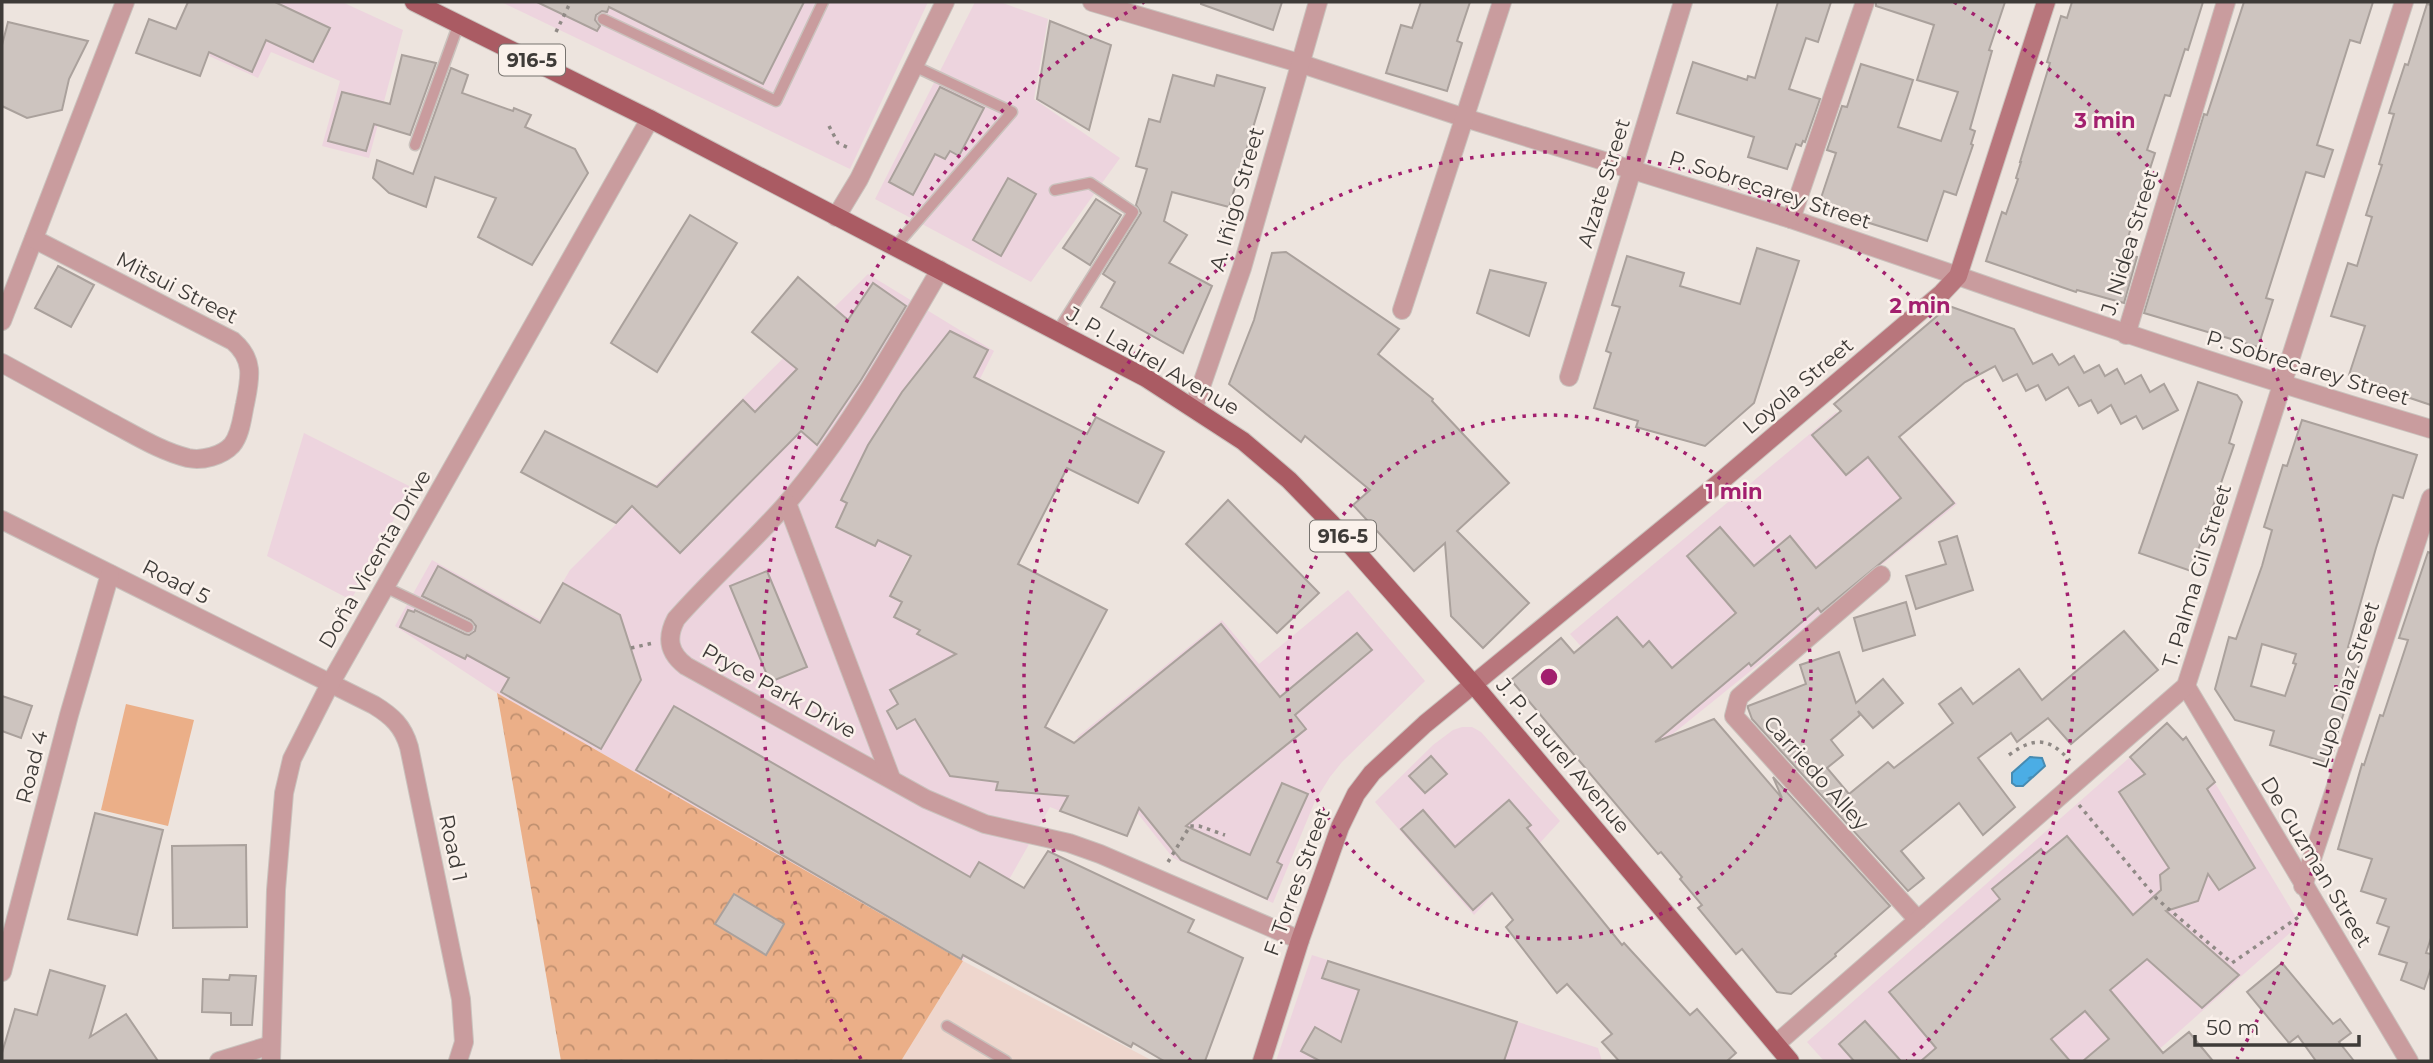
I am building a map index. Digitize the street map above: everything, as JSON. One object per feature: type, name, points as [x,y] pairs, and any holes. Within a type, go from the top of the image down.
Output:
[{"type":"main road","name":"J. P. Laurel Avenue","points":[[414,2],[650,119],[1146,378],[1243,440],[1331,523],[1474,685],[1790,1061]]},
{"type":"main road","name":"Loyola Street","points":[[1474,685],[1730,473],[1942,293],[1958,276],[2046,2]]},
{"type":"main road","name":"F. Torres Street","points":[[1262,1061],[1300,940],[1340,827],[1356,794],[1382,763],[1474,685]]},
{"type":"street","points":[[2,321],[125,2]]},
{"type":"street","points":[[836,217],[859,179],[945,2]]},
{"type":"street","name":"P. Sobrecarey Street","points":[[1092,2],[1146,9],[1465,118],[1791,219],[2126,335],[2281,385],[2431,429]]},
{"type":"street","name":"A. Iñigo Street","points":[[1194,407],[1242,268],[1318,2]]},
{"type":"street","points":[[1402,310],[1502,2]]},
{"type":"street","name":"Alzate Street","points":[[1569,377],[1683,2]]},
{"type":"street","points":[[1791,219],[1865,2]]},
{"type":"street","name":"J. Nidea Street","points":[[2126,335],[2227,2]]},
{"type":"street","name":"T. Palma Gil Street","points":[[1776,1044],[2186,685],[2404,2]]},
{"type":"street","name":"Doña Vicenta Drive","points":[[271,1053],[276,890],[284,793],[292,759],[330,684],[650,119]]},
{"type":"street","name":"Mitsui Street","points":[[2,363],[151,444],[190,458],[207,458],[221,453],[233,444],[239,430],[251,377],[251,367],[240,347],[34,239]]},
{"type":"street","name":"Pryce Park Drive","points":[[940,270],[872,384],[787,503],[676,619],[670,629],[672,651],[686,666],[926,799],[985,824],[1069,843],[1300,940]]},
{"type":"street","name":"Lupo Diaz Street","points":[[2303,886],[2431,498]]},
{"type":"street","name":"Pryce Park Drive","points":[[787,503],[891,778]]},
{"type":"street","name":"Road 5","points":[[2,520],[330,684]]},
{"type":"street","name":"Road 4","points":[[2,972],[69,715],[110,574]]},
{"type":"street","name":"Carriedo Alley","points":[[1881,575],[1740,697],[1734,716],[1918,920]]},
{"type":"street","name":"Road 1","points":[[330,684],[389,714],[405,734],[461,999],[464,1042],[458,1061]]},
{"type":"street","name":"De Guzman Street","points":[[2186,685],[2409,1061]]},
{"type":"street","points":[[219,1061],[271,1053]]},
{"type":"lane","points":[[603,19],[776,101],[823,2]]},
{"type":"lane","points":[[415,145],[458,23]]},
{"type":"lane","points":[[894,248],[1012,112],[914,66]]},
{"type":"lane","points":[[1055,190],[1090,183],[1133,212],[1057,332]]},
{"type":"lane","points":[[386,587],[468,627]]},
{"type":"lane","points":[[947,1027],[987,1056],[1006,1061]]},
{"type":"path","points":[[556,32],[570,3]]},
{"type":"path","points":[[828,126],[838,143],[850,149]]},
{"type":"path","points":[[2009,755],[2024,744],[2039,741],[2057,746],[2083,776]]},
{"type":"path","points":[[2067,790],[2158,899],[2232,963],[2315,906]]},
{"type":"path","points":[[1159,879],[1190,826],[1199,826],[1225,835]]},
{"type":"shaded area","points":[[235,2],[342,2],[403,30],[369,158],[322,146],[340,81],[271,52],[258,78],[209,56]]},
{"type":"shaded area","points":[[501,2],[928,2],[850,169]]},
{"type":"shaded area","points":[[975,2],[1000,2],[1048,19],[1034,99],[1120,158],[1031,282],[875,199]]},
{"type":"shaded area","points":[[868,274],[994,351],[912,514],[926,522],[889,596],[901,603],[893,617],[918,630],[917,635],[959,656],[1004,702],[1065,737],[1088,759],[1060,811],[1050,807],[963,961],[497,693],[395,626],[432,560],[540,620],[570,570]]},
{"type":"shaded area","points":[[1836,412],[1878,462],[1904,441],[1957,504],[1664,741],[1570,634]]},
{"type":"shaded area","points":[[304,433],[411,487],[351,600],[267,556]]},
{"type":"shaded area","points":[[1348,590],[1425,681],[1330,777],[1315,801],[1273,903],[1173,858],[1077,737],[1222,620],[1259,664]]},
{"type":"shaded area","points":[[1472,727],[1481,732],[1560,821],[1474,915],[1375,802],[1433,745],[1453,730]]},
{"type":"shaded area","points":[[2129,758],[2145,774],[2174,820],[2215,783],[2300,924],[2146,1061],[1824,1061],[1807,1042]]},
{"type":"shaded area","points":[[1312,955],[1598,1048],[1602,1061],[1276,1061]]},
{"type":"shaded area","points":[[963,961],[1153,1061],[901,1061]]},
{"type":"green space","points":[[497,693],[963,961],[901,1061],[561,1061]]},
{"type":"green space","points":[[126,704],[194,720],[168,826],[101,810]]},
{"type":"water","points":[[2030,757],[2042,758],[2045,766],[2023,786],[2016,786],[2012,783],[2012,773]]},
{"type":"building","points":[[188,2],[275,2],[330,28],[313,62],[266,40],[252,72],[209,52],[200,76],[136,53],[149,19],[176,29]]},
{"type":"building","points":[[537,2],[804,2],[763,84],[609,7],[607,12],[602,11],[596,15],[595,20],[600,26],[597,31]]},
{"type":"building","points":[[1201,2],[1282,2],[1273,30]]},
{"type":"building","points":[[1421,2],[1470,2],[1457,41],[1462,43],[1447,91],[1386,73],[1401,25],[1412,28]]},
{"type":"building","points":[[1778,2],[1831,2],[1818,42],[1806,38],[1789,89],[1820,99],[1805,142],[1803,141],[1801,146],[1796,144],[1787,169],[1748,157],[1754,137],[1677,113],[1693,62],[1747,80],[1748,76],[1755,78]]},
{"type":"building","points":[[1876,2],[2005,2],[1989,50],[1992,51],[1970,129],[1975,131],[1971,144],[1973,145],[1956,195],[1944,191],[1927,241],[1818,207],[1836,153],[1827,150],[1842,106],[1847,107],[1861,64],[1913,80],[1898,127],[1941,141],[1958,92],[1917,80],[1934,25],[1876,6]]},
{"type":"building","points":[[2072,2],[2203,2],[2188,50],[2185,49],[2170,96],[2165,95],[2147,150],[2155,153],[2123,253],[2137,257],[2124,303],[2077,290],[2076,292],[1986,261],[2002,212],[2006,214],[2018,179],[2016,178],[2020,162],[2050,63],[2047,62],[2061,16],[2067,18]]},
{"type":"building","points":[[2244,2],[2373,2],[2360,43],[2350,40],[2317,145],[2333,150],[2324,177],[2306,172],[2266,298],[2273,300],[2258,347],[2144,313],[2204,114],[2207,115]]},
{"type":"building","points":[[2427,4],[2431,5],[2431,405],[2349,375],[2365,326],[2331,316],[2348,263],[2357,266],[2372,217],[2366,215],[2394,114],[2389,113],[2405,64],[2408,65]]},
{"type":"building","points":[[1050,21],[1111,45],[1089,130],[1037,99]]},
{"type":"building","points":[[8,22],[88,41],[69,79],[62,110],[27,118],[2,106],[2,45]]},
{"type":"building","points":[[402,55],[436,63],[410,135],[374,124],[366,151],[328,141],[342,92],[390,104]]},
{"type":"building","points":[[451,68],[468,75],[462,93],[531,115],[525,127],[575,149],[588,173],[532,265],[478,237],[496,198],[435,177],[426,207],[389,193],[373,178],[377,160],[413,174]]},
{"type":"building","points":[[1173,75],[1214,86],[1217,75],[1265,88],[1229,207],[1172,192],[1164,221],[1187,235],[1169,263],[1212,286],[1183,353],[1101,307],[1115,282],[1103,274],[1141,213],[1136,205],[1147,169],[1136,166],[1149,119],[1160,122]]},
{"type":"building","points":[[940,87],[984,108],[959,156],[950,151],[945,159],[935,154],[913,195],[889,182]]},
{"type":"building","points":[[1008,178],[1036,194],[1001,256],[973,240]]},
{"type":"building","points":[[1096,199],[1121,215],[1090,265],[1063,248]]},
{"type":"building","points":[[690,215],[737,243],[657,372],[611,343]]},
{"type":"building","points":[[1757,248],[1799,261],[1754,403],[1705,446],[1636,427],[1638,421],[1594,408],[1611,353],[1606,351],[1620,307],[1612,305],[1627,256],[1684,273],[1680,286],[1740,304]]},
{"type":"building","points":[[1286,252],[1399,329],[1378,354],[1433,399],[1509,483],[1457,531],[1529,603],[1483,648],[1451,616],[1445,543],[1414,571],[1353,505],[1370,490],[1305,436],[1301,442],[1229,384],[1254,320],[1272,253]]},
{"type":"building","points":[[58,266],[94,285],[71,327],[35,308]]},
{"type":"building","points":[[1490,270],[1546,283],[1529,336],[1477,313]]},
{"type":"building","points":[[798,277],[848,320],[873,283],[906,306],[817,445],[801,431],[680,553],[632,506],[616,523],[521,472],[545,431],[657,487],[743,400],[755,412],[797,369],[752,332]]},
{"type":"building","points":[[1949,306],[2014,329],[2033,364],[2052,354],[2059,365],[2074,356],[2084,373],[2099,365],[2105,376],[2117,369],[2125,384],[2141,375],[2150,392],[2164,384],[2178,410],[2143,429],[2136,416],[2121,424],[2111,405],[2098,413],[2091,400],[2079,406],[2068,387],[2046,400],[2038,385],[2026,391],[2017,374],[2003,381],[1995,366],[1965,382],[1899,437],[1954,503],[1821,612],[1818,608],[1751,666],[1749,663],[1655,742],[1714,719],[1782,798],[1773,777],[1890,906],[1791,994],[1777,992],[1742,949],[1736,954],[1698,908],[1702,905],[1680,879],[1682,877],[1661,852],[1658,854],[1511,680],[1561,638],[1574,653],[1617,617],[1643,647],[1649,641],[1672,668],[1736,613],[1687,556],[1720,527],[1754,566],[1790,536],[1816,568],[1901,498],[1868,457],[1846,475],[1812,435],[1841,411],[1834,404]]},
{"type":"building","points":[[950,331],[988,350],[974,377],[1087,434],[1096,417],[1164,452],[1138,503],[1067,468],[1018,564],[1107,610],[1045,727],[1074,743],[1221,624],[1280,697],[1357,633],[1372,650],[1295,715],[1306,729],[1186,826],[1250,855],[1282,783],[1308,794],[1277,862],[1282,865],[1267,899],[1181,860],[1139,808],[1127,836],[1060,811],[1068,796],[996,790],[998,782],[950,776],[915,719],[897,729],[887,711],[898,704],[890,690],[956,654],[917,634],[920,630],[894,617],[902,602],[890,596],[911,556],[878,540],[875,546],[836,527],[847,503],[841,500],[868,445],[902,392]]},
{"type":"building","points":[[2198,382],[2237,395],[2242,402],[2229,443],[2234,445],[2191,571],[2139,553]]},
{"type":"building","points":[[2302,420],[2417,455],[2403,498],[2393,495],[2376,548],[2348,647],[2363,652],[2328,763],[2270,745],[2274,731],[2235,720],[2215,689],[2229,637],[2236,639],[2262,566],[2272,530],[2264,527],[2283,465],[2287,466]],"holes":[[[2262,644],[2296,654],[2293,663],[2296,664],[2285,696],[2251,686]]]},
{"type":"building","points":[[1228,500],[1319,593],[1277,633],[1186,544]]},
{"type":"building","points":[[1957,536],[1973,590],[1916,609],[1906,576],[1946,564],[1939,542]]},
{"type":"building","points":[[2428,552],[2431,553],[2431,938],[2426,953],[2431,954],[2431,968],[2424,989],[2401,980],[2407,963],[2379,954],[2389,927],[2377,923],[2386,899],[2361,891],[2372,859],[2338,849],[2362,764],[2364,765],[2380,715],[2383,716],[2408,640],[2399,638]]},
{"type":"building","points":[[438,566],[540,623],[563,583],[620,615],[641,680],[601,749],[501,692],[509,678],[467,655],[465,659],[400,627],[408,610],[415,610],[465,634],[469,635],[475,631],[476,626],[471,620],[422,596]]},
{"type":"building","points":[[767,571],[807,667],[770,682],[730,586]]},
{"type":"building","points":[[1906,602],[1915,635],[1863,651],[1854,618]]},
{"type":"building","points":[[2124,631],[2158,670],[2071,744],[2048,718],[2017,742],[2011,733],[1978,758],[2015,807],[1983,835],[1959,803],[1901,851],[1924,878],[1908,891],[1752,719],[1748,708],[1806,684],[1800,665],[1839,652],[1856,703],[1883,679],[1903,703],[1873,728],[1858,711],[1860,715],[1831,740],[1843,755],[1827,768],[1849,794],[1888,762],[1894,768],[1953,723],[1939,704],[1961,688],[1973,704],[2019,669],[2042,700]]},
{"type":"building","points":[[2,696],[32,706],[21,738],[2,731]]},
{"type":"building","points":[[674,706],[970,877],[979,862],[1024,888],[1048,851],[1194,920],[1188,932],[1243,958],[1205,1061],[1164,1061],[1133,1043],[1131,1047],[963,955],[961,959],[636,770]]},
{"type":"building","points":[[2167,723],[2183,740],[2186,737],[2215,782],[2207,789],[2255,868],[2219,890],[2208,874],[2198,901],[2166,911],[2239,975],[2202,1008],[2147,959],[2110,990],[2163,1053],[2189,1032],[2213,1061],[2083,1061],[2109,1039],[2085,1011],[2051,1039],[2070,1061],[1921,1061],[1936,1048],[1889,992],[2000,899],[1992,889],[2041,849],[2045,854],[2067,836],[2133,915],[2161,890],[2160,875],[2169,868],[2119,792],[2145,774],[2130,757]]},
{"type":"building","points":[[1431,756],[1447,774],[1425,793],[1409,776]]},
{"type":"building","points":[[1509,800],[1531,825],[1527,828],[1622,945],[1624,943],[1690,1015],[1697,1009],[1736,1053],[1727,1061],[1619,1061],[1602,1042],[1612,1034],[1567,984],[1557,993],[1506,927],[1513,920],[1492,893],[1473,910],[1401,829],[1423,810],[1455,847]]},
{"type":"building","points":[[95,813],[163,830],[137,935],[68,919]]},
{"type":"building","points":[[246,845],[247,927],[173,928],[172,846]]},
{"type":"building","points":[[734,894],[784,924],[766,955],[715,924]]},
{"type":"building","points":[[1328,961],[1517,1022],[1504,1061],[1320,1061],[1301,1051],[1315,1027],[1341,1042],[1359,990],[1322,978]]},
{"type":"building","points":[[2282,963],[2333,1024],[2340,1019],[2351,1033],[2339,1042],[2354,1061],[2316,1061],[2298,1036],[2289,1043],[2247,992]]},
{"type":"building","points":[[50,970],[105,986],[90,1037],[126,1014],[158,1061],[2,1061],[15,1009],[37,1015]]},
{"type":"building","points":[[230,975],[256,976],[252,1025],[231,1025],[231,1013],[202,1012],[203,979],[229,980]]},
{"type":"building","points":[[1865,1021],[1901,1061],[1854,1061],[1839,1044]]}]
